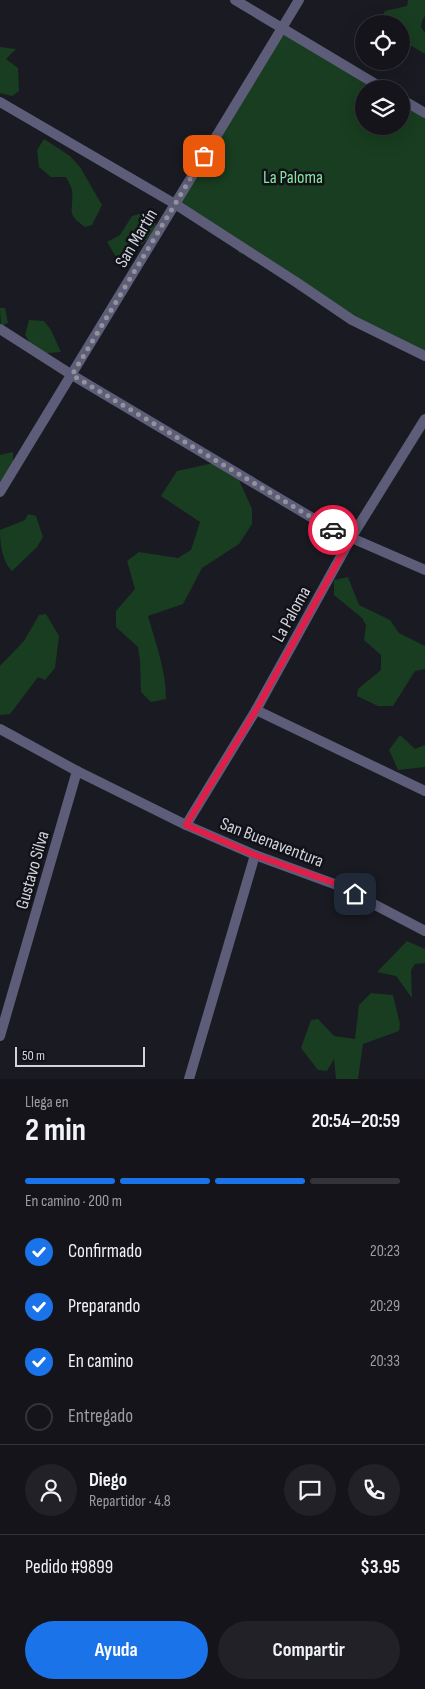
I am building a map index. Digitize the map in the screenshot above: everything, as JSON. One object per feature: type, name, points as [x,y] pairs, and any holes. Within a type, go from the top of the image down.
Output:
[{"type":"street","points":[[235,0],[369,80]]},
{"type":"street","name":"San Martín","points":[[0,492],[299,0]]},
{"type":"street","points":[[0,102],[175,204],[352,320],[425,356]]},
{"type":"street","points":[[410,104],[425,113]]},
{"type":"street","points":[[0,329],[72,375],[330,529],[425,570]]},
{"type":"street","name":"La Paloma","points":[[186,825],[256,710],[351,538],[425,419]]},
{"type":"street","points":[[256,710],[425,791]]},
{"type":"street","name":"San Buenaventura","points":[[0,729],[78,771],[186,825],[255,855],[337,884],[425,930]]},
{"type":"street","name":"Gustavo Silva","points":[[0,1036],[78,771]]},
{"type":"street","points":[[189,1079],[255,855]]},
{"type":"green space","points":[[408,0],[425,0],[425,16],[421,27],[425,33],[425,54],[410,46],[410,15],[383,15],[385,11],[407,6]]},
{"type":"green space","name":"La Paloma","points":[[281,28],[369,80],[355,80],[355,135],[410,135],[410,104],[425,113],[425,356],[352,320],[255,256],[239,253],[233,242],[175,204]]},
{"type":"green space","points":[[0,47],[16,49],[6,59],[18,68],[19,91],[12,96],[0,93]]},
{"type":"green space","points":[[44,139],[70,156],[80,167],[102,205],[92,225],[85,227],[73,215],[72,190],[66,177],[51,177],[39,167],[37,150]]},
{"type":"green space","points":[[146,212],[153,216],[158,230],[132,253],[118,260],[107,242],[120,235],[132,216]]},
{"type":"green space","points":[[0,308],[5,308],[8,323],[1,326]]},
{"type":"green space","points":[[29,320],[44,321],[51,330],[61,352],[37,354],[25,335]]},
{"type":"green space","points":[[13,452],[14,474],[0,486],[0,455]]},
{"type":"green space","points":[[214,463],[239,480],[252,509],[252,524],[239,544],[202,568],[183,604],[148,616],[166,688],[166,699],[151,702],[141,692],[138,647],[116,627],[116,611],[135,589],[127,561],[139,552],[178,558],[191,550],[200,522],[161,496],[177,471]]},
{"type":"green space","points":[[28,514],[36,516],[43,537],[37,547],[12,571],[2,552],[0,530],[25,520]]},
{"type":"green space","points":[[348,577],[359,605],[390,620],[399,633],[425,646],[425,669],[415,671],[393,706],[378,706],[357,696],[358,689],[381,670],[381,655],[364,640],[366,625],[362,618],[334,595],[334,580]]},
{"type":"green space","points":[[46,614],[59,636],[55,668],[45,680],[38,677],[10,714],[0,715],[0,666],[24,641],[39,615]]},
{"type":"green space","points":[[400,735],[415,749],[425,745],[425,767],[398,770],[389,750]]},
{"type":"green space","points":[[407,941],[425,949],[425,963],[415,964],[411,970],[412,998],[396,976],[377,972]]},
{"type":"green space","points":[[371,993],[393,995],[400,1024],[399,1031],[363,1044],[358,1079],[336,1079],[334,1059],[327,1071],[318,1070],[301,1048],[311,1020],[318,1019],[334,1036],[355,1039],[359,1005]]},
{"type":"way so far","points":[[204,156],[72,375],[333,530]]},
{"type":"route","points":[[333,530],[351,538],[256,710],[186,825],[255,855],[337,884],[355,894]]}]
